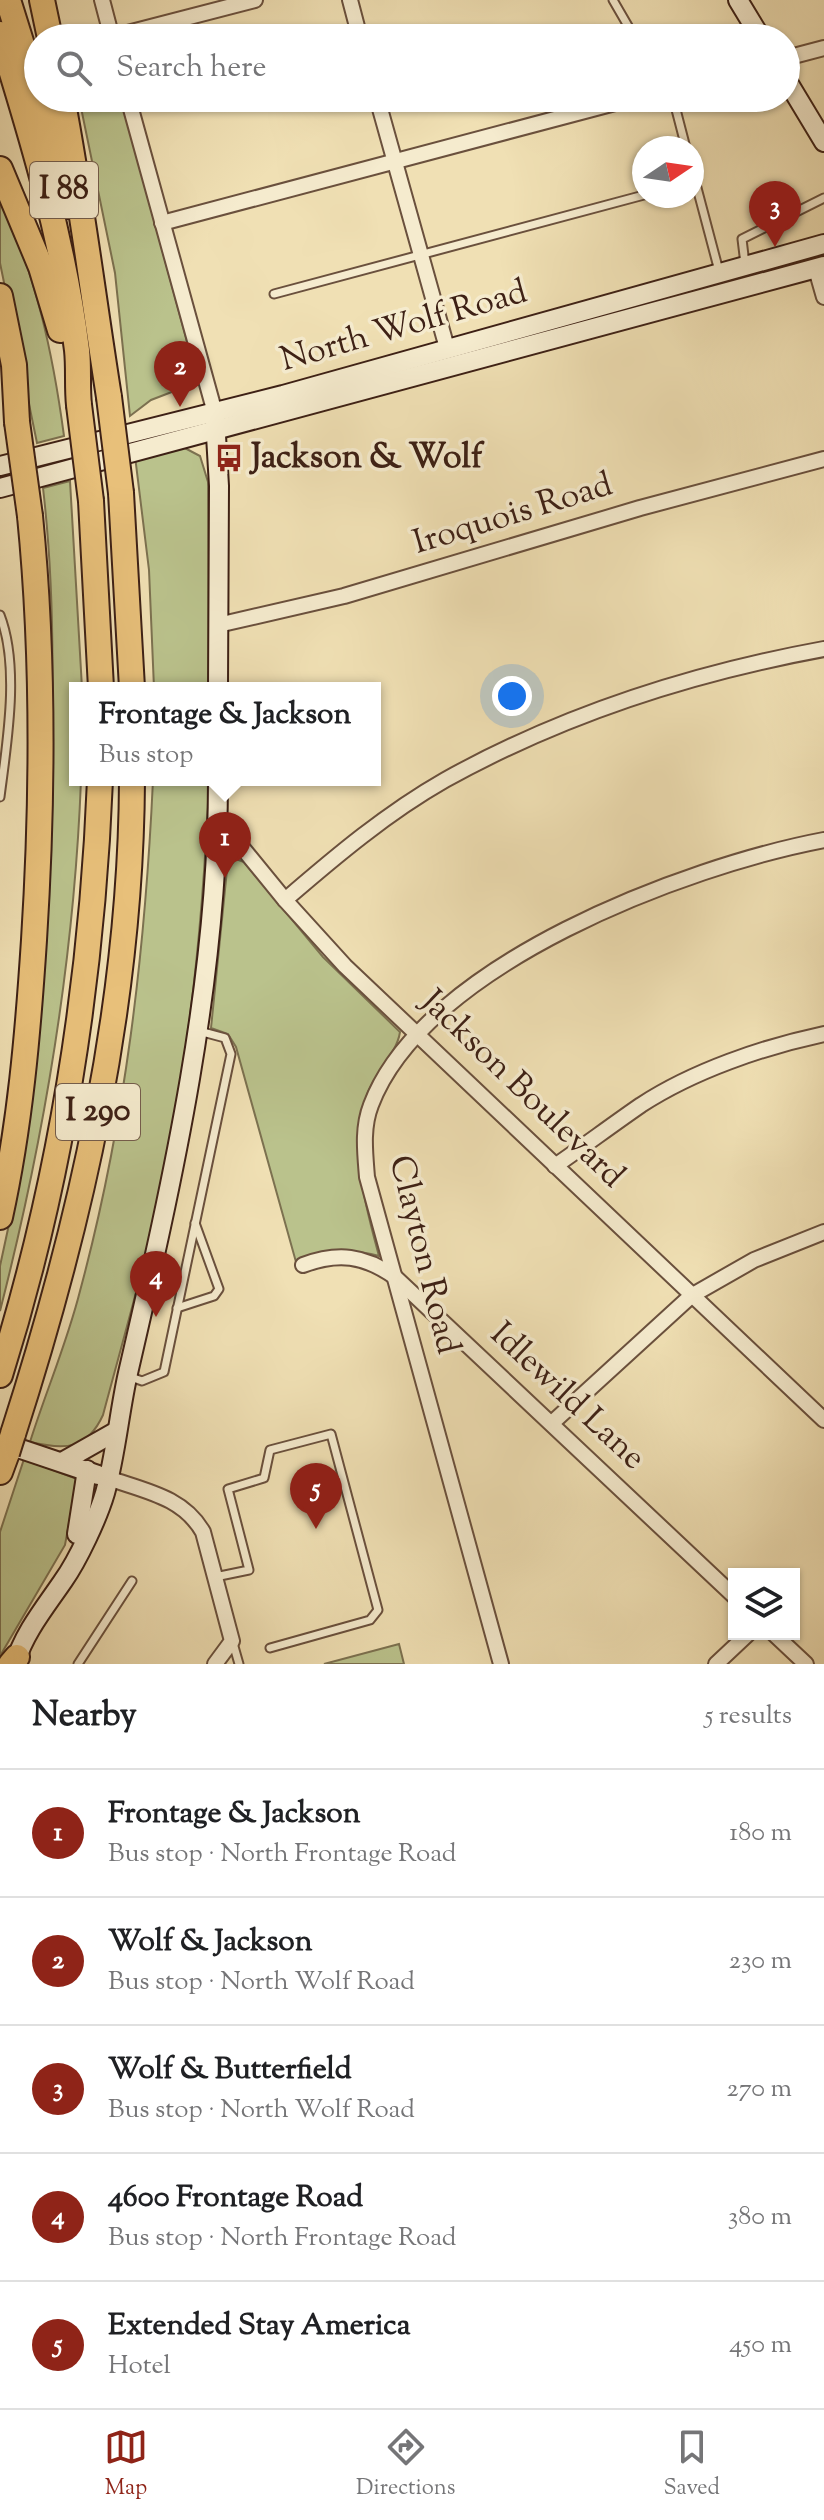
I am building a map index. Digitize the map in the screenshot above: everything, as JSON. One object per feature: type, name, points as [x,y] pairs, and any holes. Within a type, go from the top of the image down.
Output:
[{"type":"highway","name":"I 88","points":[[8,0],[24,52]]},
{"type":"highway","points":[[42,0],[47,24]]},
{"type":"highway","name":"I 88","points":[[0,34],[36,156],[64,274],[77,352],[78,398]]},
{"type":"highway","name":"I 88","points":[[42,112],[90,281]]},
{"type":"highway","points":[[65,112],[82,200],[90,281],[121,493],[132,682]]},
{"type":"highway","points":[[0,169],[41,267],[78,398],[91,501],[101,682]]},
{"type":"highway","points":[[0,296],[14,365],[17,422],[30,516],[41,675],[37,902],[26,1049],[0,1217]]},
{"type":"highway","points":[[0,352],[17,422]]},
{"type":"highway","name":"I 290","points":[[0,1375],[46,1207],[71,1082],[90,935],[100,786]]},
{"type":"highway","name":"I 290","points":[[5,1450],[59,1288],[95,1129],[121,949],[132,786]]},
{"type":"main road","points":[[738,0],[753,24]]},
{"type":"main road","points":[[800,102],[824,142]]},
{"type":"main road","name":"North Wolf Road","points":[[0,488],[447,348],[824,244]]},
{"type":"main road","name":"North Wolf Road","points":[[0,466],[215,422],[453,367],[820,268]]},
{"type":"main road","points":[[447,348],[453,367]]},
{"type":"main road","points":[[215,422],[218,682]]},
{"type":"main road","points":[[53,1592],[64,1580],[105,1495],[127,1376],[167,1208],[197,1030],[218,818],[218,786]]},
{"type":"main road","points":[[62,1462],[115,1432]]},
{"type":"main road","points":[[5,1450],[62,1462],[108,1478]]},
{"type":"main road","points":[[14,1662],[53,1592],[78,1532],[87,1470]]},
{"type":"street","points":[[102,0],[108,24]]},
{"type":"street","points":[[165,24],[255,0]]},
{"type":"street","points":[[350,0],[356,24]]},
{"type":"street","points":[[800,54],[824,48]]},
{"type":"street","points":[[132,112],[215,422]]},
{"type":"street","points":[[381,112],[447,348]]},
{"type":"street","points":[[162,223],[582,112]]},
{"type":"street","points":[[820,268],[824,297]]},
{"type":"street","name":"Iroquois Road","points":[[218,625],[344,596],[640,508],[824,459]]},
{"type":"street","points":[[285,900],[393,813],[444,780],[530,738],[662,689],[824,649]]},
{"type":"street","name":"Jackson Boulevard","points":[[218,818],[328,948],[824,1420]]},
{"type":"street","name":"Clayton Road","points":[[501,1664],[367,1177],[364,1135],[379,1087],[415,1033],[490,976],[576,925],[682,880],[824,840]]},
{"type":"street","points":[[555,1166],[643,1104],[679,1085],[749,1056],[824,1034]]},
{"type":"street","points":[[552,1423],[691,1296],[754,1260],[824,1232]]},
{"type":"street","name":"Idlewild Lane","points":[[303,1265],[349,1256],[377,1265],[395,1277],[728,1590]]},
{"type":"street","points":[[108,1478],[163,1497],[194,1516],[203,1532],[232,1641],[215,1664]]},
{"type":"street","points":[[716,1664],[742,1640]]},
{"type":"street","points":[[780,1640],[806,1664]]},
{"type":"lane","points":[[613,0],[627,24]]},
{"type":"lane","points":[[677,112],[683,136]]},
{"type":"lane","points":[[274,294],[632,198]]},
{"type":"lane","points":[[745,264],[742,239],[824,198]]},
{"type":"lane","points":[[701,208],[719,271]]},
{"type":"lane","points":[[0,615],[8,636],[8,732],[0,797]]},
{"type":"lane","points":[[127,1376],[142,1381],[164,1372],[231,1054],[225,1038],[197,1030]]},
{"type":"lane","points":[[177,1308],[214,1296],[219,1289],[195,1223]]},
{"type":"lane","points":[[215,1577],[249,1570],[228,1489],[264,1478],[270,1450],[331,1434],[378,1610],[370,1620],[270,1648]]},
{"type":"lane","points":[[78,1664],[132,1581]]},
{"type":"lane","points":[[232,1641],[239,1664]]},
{"type":"lane","points":[[87,1651],[91,1664]]},
{"type":"green space","points":[[82,112],[125,112],[198,382],[151,400],[130,416],[115,273]]},
{"type":"green space","points":[[0,199],[33,285],[60,405],[64,436],[37,443],[0,263]]},
{"type":"green space","points":[[181,446],[200,456],[208,482],[209,682],[154,682],[149,570],[135,456]]},
{"type":"green space","points":[[70,481],[82,682],[69,682],[69,786],[81,786],[72,915],[55,1048],[31,1179],[0,1311],[0,1266],[14,1201],[39,934],[51,754],[53,664],[43,488]]},
{"type":"green space","points":[[153,786],[209,786],[196,968],[184,1062],[168,1155],[138,1286],[103,1415],[97,1427],[74,1445],[43,1445],[30,1442],[80,1291],[121,1102],[138,974]]},
{"type":"green space","points":[[236,859],[244,862],[323,957],[400,1032],[395,1047],[368,1092],[359,1132],[360,1174],[379,1256],[337,1252],[296,1262],[236,1047],[228,1034],[211,1028],[227,870]]},
{"type":"green space","points":[[24,1459],[77,1479],[65,1545],[0,1656],[0,1532]]},
{"type":"green space","points":[[399,1644],[404,1664],[324,1664]]},
{"type":"place","name":"Wolf & Butterfield","points":[[775,247]]},
{"type":"place","name":"Wolf & Jackson","points":[[180,407]]},
{"type":"place","name":"Jackson & Wolf","points":[[229,458]]},
{"type":"place","name":"Frontage & Jackson","points":[[225,878]]},
{"type":"place","name":"4600 Frontage Road","points":[[156,1317]]},
{"type":"place","name":"Extended Stay America","points":[[316,1529]]}]
